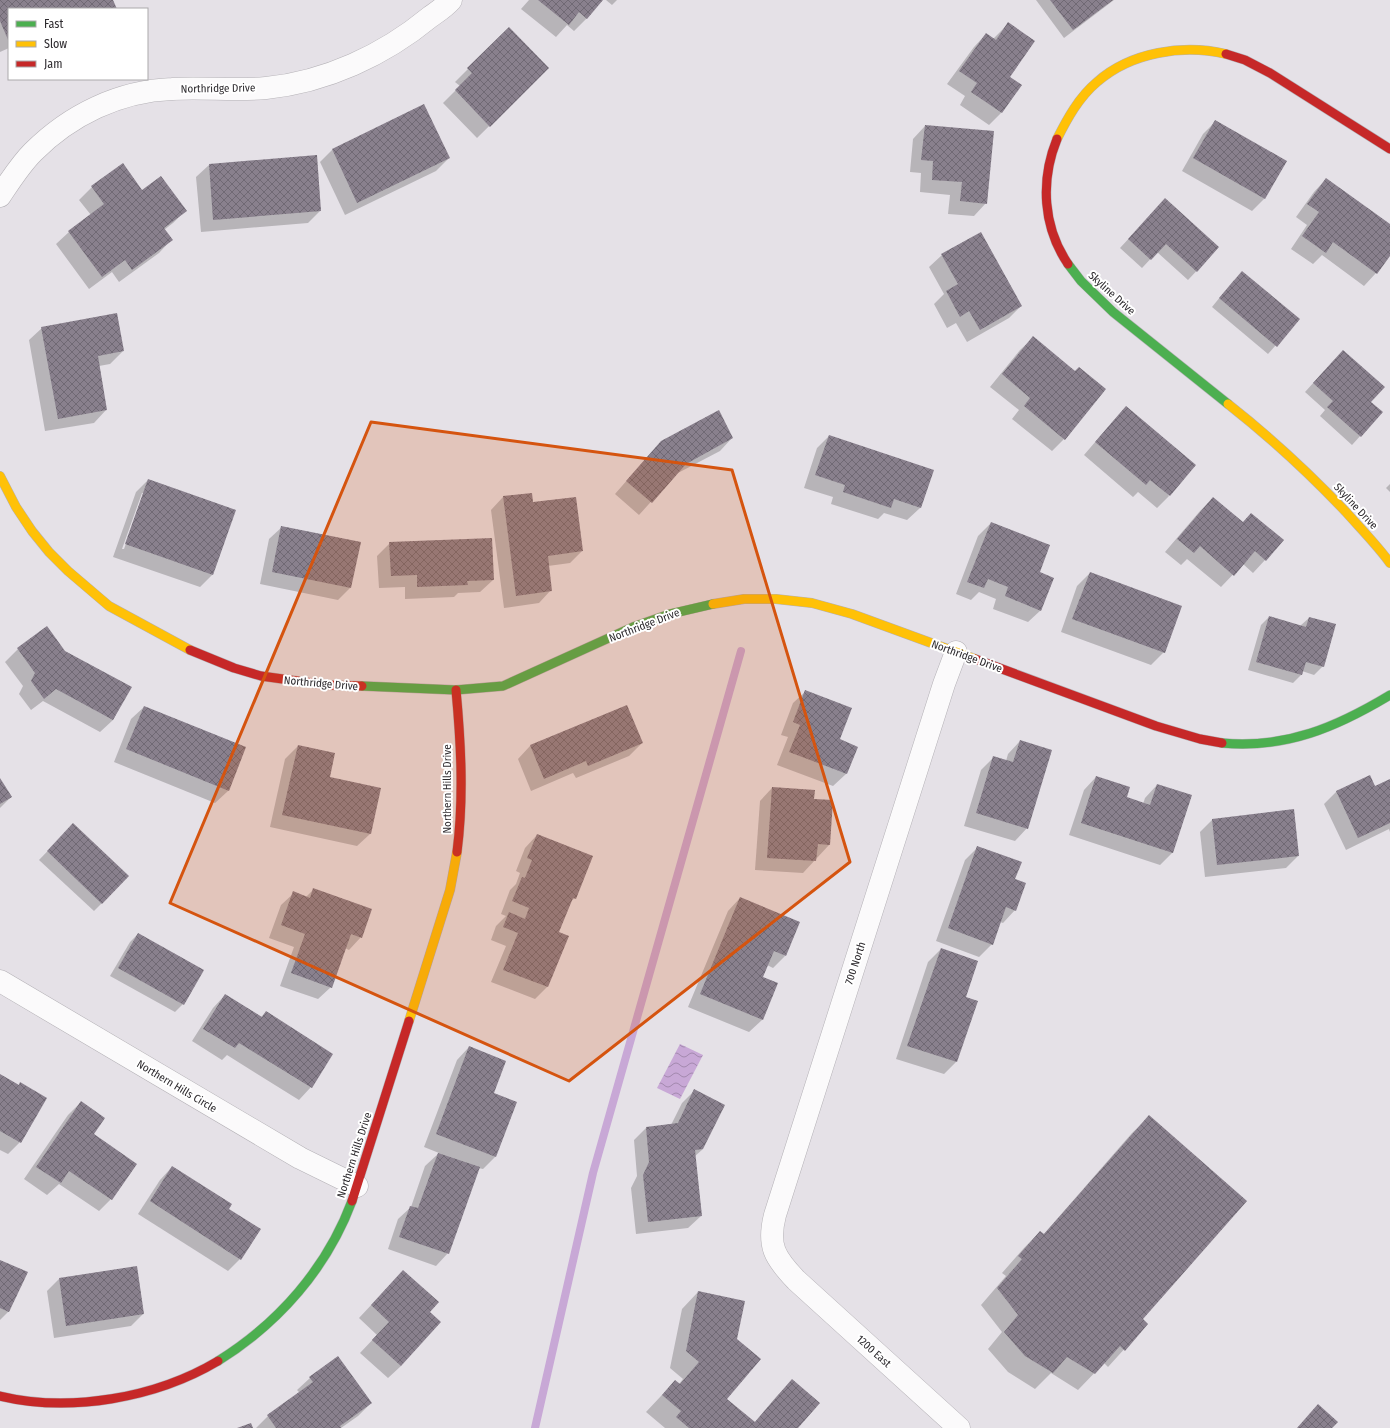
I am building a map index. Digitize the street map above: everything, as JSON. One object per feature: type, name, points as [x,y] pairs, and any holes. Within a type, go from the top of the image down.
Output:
[{"type":"street","name":"Northridge Drive","points":[[0,196],[32,153],[57,131],[87,111],[116,99],[144,91],[172,89],[266,88],[329,74],[359,62],[390,46],[420,26],[451,0]]},
{"type":"street","name":"Skyline Drive","points":[[1390,149],[1268,72],[1246,60],[1223,53],[1196,49],[1169,51],[1142,58],[1118,67],[1097,83],[1077,104],[1062,128],[1050,159],[1046,187],[1048,217],[1056,242],[1069,267],[1088,290],[1275,443],[1312,476],[1348,514],[1390,563]]},
{"type":"street","name":"Northridge Drive","points":[[0,476],[16,507],[32,531],[49,552],[68,572],[109,606],[150,629],[209,658],[234,668],[261,676],[326,685],[456,690],[503,686],[633,627],[670,614],[710,605],[744,600],[776,599],[812,604],[852,614],[1156,726],[1214,742],[1244,744],[1276,741],[1317,732],[1358,714],[1390,695]]},
{"type":"street","name":"700 North","points":[[789,1273],[776,1256],[773,1246],[773,1225],[942,691],[956,652]]},
{"type":"street","name":"Northern Hills Drive","points":[[0,1396],[39,1403],[74,1404],[143,1393],[174,1382],[201,1370],[230,1354],[256,1334],[304,1286],[328,1252],[344,1221],[357,1186],[450,890],[456,865],[462,806],[459,720],[456,690]]},
{"type":"street","name":"Northern Hills Circle","points":[[0,981],[300,1158],[357,1186]]},
{"type":"street","name":"1200 East","points":[[789,1273],[959,1428]]},
{"type":"highlighted area","points":[[371,422],[732,470],[850,862],[569,1081],[170,903]]},
{"type":"water","points":[[680,1044],[703,1055],[680,1099],[657,1088]]},
{"type":"building","points":[[0,0],[113,0],[117,8],[8,8],[8,40],[0,21]]},
{"type":"building","points":[[538,0],[603,0],[587,19],[579,12],[569,25]]},
{"type":"building","points":[[1050,0],[1113,0],[1073,30]]},
{"type":"building","points":[[1008,22],[1035,41],[1010,77],[1022,85],[1002,113],[971,92],[977,83],[959,71],[986,33],[996,40]]},
{"type":"building","points":[[509,27],[549,68],[490,127],[455,90],[472,73],[467,68]]},
{"type":"building","points":[[424,104],[450,158],[357,203],[332,149]]},
{"type":"building","points":[[1215,120],[1287,161],[1265,199],[1193,158]]},
{"type":"building","points":[[925,125],[994,131],[987,204],[960,201],[962,182],[932,180],[933,161],[921,160]]},
{"type":"building","points":[[317,155],[321,211],[213,220],[209,164]]},
{"type":"building","points":[[123,163],[142,190],[161,176],[187,211],[164,228],[173,240],[132,270],[125,260],[102,277],[68,231],[104,204],[91,186]]},
{"type":"building","points":[[1326,178],[1390,224],[1390,256],[1377,274],[1333,242],[1326,253],[1302,236],[1319,212],[1307,204]]},
{"type":"building","points":[[1165,198],[1219,247],[1197,272],[1166,244],[1151,260],[1128,239]]},
{"type":"building","points":[[981,232],[1022,306],[980,330],[969,311],[960,317],[946,291],[958,284],[941,254]]},
{"type":"building","points":[[1242,271],[1300,319],[1277,347],[1219,298]]},
{"type":"building","points":[[117,313],[124,351],[98,356],[107,410],[58,419],[41,327]]},
{"type":"building","points":[[1033,336],[1075,371],[1079,367],[1106,389],[1065,440],[1024,406],[1030,398],[1002,374]]},
{"type":"building","points":[[1343,350],[1385,387],[1371,402],[1383,412],[1361,437],[1327,407],[1333,401],[1313,383]]},
{"type":"building","points":[[1126,406],[1196,465],[1170,496],[1150,480],[1146,485],[1095,442]]},
{"type":"building","points":[[719,410],[733,438],[686,464],[652,503],[626,481],[661,441]]},
{"type":"building","points":[[829,435],[934,470],[921,508],[894,499],[891,508],[843,492],[845,485],[815,475]]},
{"type":"building","points":[[148,479],[236,510],[213,575],[125,544]]},
{"type":"building","points":[[532,493],[533,502],[576,497],[583,551],[548,556],[552,591],[516,596],[503,496]]},
{"type":"building","points":[[1213,497],[1243,522],[1251,513],[1284,540],[1266,561],[1255,551],[1234,576],[1200,546],[1194,553],[1177,539]]},
{"type":"building","points":[[991,522],[1050,545],[1040,572],[1054,578],[1041,611],[1005,596],[1008,587],[988,579],[984,588],[967,582]]},
{"type":"building","points":[[281,526],[361,542],[351,588],[272,572]]},
{"type":"building","points":[[492,538],[494,580],[467,581],[468,585],[417,587],[417,575],[391,576],[389,542]]},
{"type":"building","points":[[1090,572],[1182,606],[1165,653],[1072,619]]},
{"type":"building","points":[[1269,616],[1306,627],[1309,617],[1336,624],[1324,667],[1306,662],[1302,675],[1256,662]]},
{"type":"building","points":[[47,626],[65,651],[132,687],[113,720],[56,689],[44,699],[31,681],[35,673],[17,648]]},
{"type":"building","points":[[805,690],[852,708],[840,739],[858,747],[847,774],[789,752],[800,725],[793,722]]},
{"type":"building","points":[[627,705],[643,743],[588,766],[586,761],[544,779],[530,745]]},
{"type":"building","points":[[144,706],[246,747],[229,791],[126,749]]},
{"type":"building","points":[[1020,740],[1052,750],[1028,829],[976,813],[993,756],[1013,762]]},
{"type":"building","points":[[298,745],[335,753],[330,777],[381,788],[371,834],[282,815]]},
{"type":"building","points":[[1370,775],[1375,786],[1390,779],[1390,823],[1358,838],[1336,791]]},
{"type":"building","points":[[1096,776],[1130,787],[1127,797],[1150,805],[1157,784],[1192,795],[1173,853],[1081,823]]},
{"type":"building","points":[[0,778],[12,797],[0,804]]},
{"type":"building","points":[[772,787],[815,790],[814,799],[833,800],[830,845],[818,844],[816,861],[767,858]]},
{"type":"building","points":[[1294,809],[1299,856],[1217,865],[1212,819]]},
{"type":"building","points":[[73,823],[129,876],[102,904],[47,851]]},
{"type":"building","points":[[537,834],[593,856],[576,899],[573,898],[559,932],[569,936],[548,987],[503,970],[518,933],[503,927],[509,912],[525,919],[529,908],[512,901],[522,877],[525,878],[532,860],[527,858]]},
{"type":"building","points":[[977,846],[1022,862],[1015,879],[1026,883],[1016,911],[1006,907],[993,945],[948,928]]},
{"type":"building","points":[[313,888],[372,909],[362,938],[351,934],[332,988],[291,973],[305,934],[281,925],[293,891],[310,898]]},
{"type":"building","points":[[740,897],[800,922],[786,956],[774,951],[763,977],[778,983],[763,1020],[700,994]]},
{"type":"building","points":[[138,933],[204,970],[184,1005],[118,968]]},
{"type":"building","points":[[941,948],[978,961],[966,997],[978,1001],[957,1062],[907,1046]]},
{"type":"building","points":[[225,994],[262,1017],[266,1011],[333,1054],[312,1088],[239,1043],[235,1048],[203,1029]]},
{"type":"building","points":[[469,1046],[506,1061],[494,1093],[517,1102],[496,1157],[436,1134]]},
{"type":"building","points":[[0,1074],[19,1085],[20,1082],[47,1098],[21,1143],[0,1131]]},
{"type":"building","points":[[694,1089],[725,1105],[703,1149],[695,1150],[702,1216],[648,1222],[643,1175],[649,1162],[646,1127],[678,1123]]},
{"type":"building","points":[[81,1101],[105,1118],[94,1134],[137,1164],[112,1200],[69,1171],[61,1183],[36,1167]]},
{"type":"building","points":[[1149,1115],[1247,1201],[1143,1319],[1148,1324],[1125,1351],[1120,1346],[1095,1374],[1067,1357],[1053,1373],[1025,1356],[1004,1332],[1018,1315],[997,1288],[1022,1259],[1018,1256],[1040,1231],[1044,1234]]},
{"type":"building","points":[[438,1153],[480,1167],[449,1254],[399,1237],[410,1206],[418,1208]]},
{"type":"building","points":[[172,1166],[232,1204],[229,1209],[261,1229],[241,1260],[150,1201]]},
{"type":"building","points":[[0,1260],[28,1272],[9,1312],[0,1308]]},
{"type":"building","points":[[137,1266],[144,1314],[66,1326],[59,1278]]},
{"type":"building","points":[[403,1270],[439,1302],[430,1312],[441,1322],[401,1366],[372,1340],[389,1322],[371,1305]]},
{"type":"building","points":[[698,1291],[745,1301],[737,1339],[761,1359],[727,1399],[755,1422],[792,1379],[820,1403],[798,1428],[689,1428],[676,1417],[681,1411],[662,1395],[675,1380],[680,1384],[699,1362],[686,1351]]},
{"type":"building","points":[[338,1356],[372,1403],[340,1426],[341,1428],[276,1428],[267,1415],[313,1382],[309,1377]]},
{"type":"building","points":[[1318,1404],[1338,1422],[1332,1428],[1297,1428]]},
{"type":"building","points":[[251,1423],[253,1428],[237,1428]]},
{"type":"waterway","points":[[535,1428],[593,1173],[741,651]]},
{"type":"traffic: fast","points":[[1068,264],[1081,281],[1113,312],[1228,404]]},
{"type":"traffic: fast","points":[[362,686],[456,690],[503,686],[633,627],[670,614],[713,604]]},
{"type":"traffic: fast","points":[[1222,743],[1268,743],[1289,739],[1330,726],[1390,695]]},
{"type":"traffic: fast","points":[[218,1361],[261,1329],[281,1311],[298,1292],[315,1271],[329,1249],[342,1226],[352,1201]]},
{"type":"traffic: slow","points":[[1057,139],[1069,116],[1085,94],[1097,82],[1125,64],[1141,57],[1175,51],[1210,51],[1226,54]]},
{"type":"traffic: slow","points":[[1228,404],[1274,442],[1318,483],[1346,512],[1390,563]]},
{"type":"traffic: slow","points":[[0,476],[16,507],[32,531],[49,552],[68,571],[109,606],[190,650]]},
{"type":"traffic: slow","points":[[713,604],[744,599],[776,599],[812,603],[852,614],[975,659]]},
{"type":"traffic: slow","points":[[409,1021],[450,890],[457,852]]},
{"type":"traffic: jam","points":[[1226,54],[1245,60],[1270,73],[1390,149]]},
{"type":"traffic: jam","points":[[1057,139],[1048,171],[1046,187],[1047,203],[1053,235],[1068,264]]},
{"type":"traffic: jam","points":[[190,650],[234,668],[261,676],[326,685],[362,686]]},
{"type":"traffic: jam","points":[[975,659],[1156,726],[1200,739],[1222,743]]},
{"type":"traffic: jam","points":[[456,690],[461,771],[457,852]]},
{"type":"traffic: jam","points":[[352,1201],[409,1021]]},
{"type":"traffic: jam","points":[[0,1396],[27,1401],[55,1403],[112,1399],[140,1393],[168,1384],[194,1374],[218,1361]]}]
